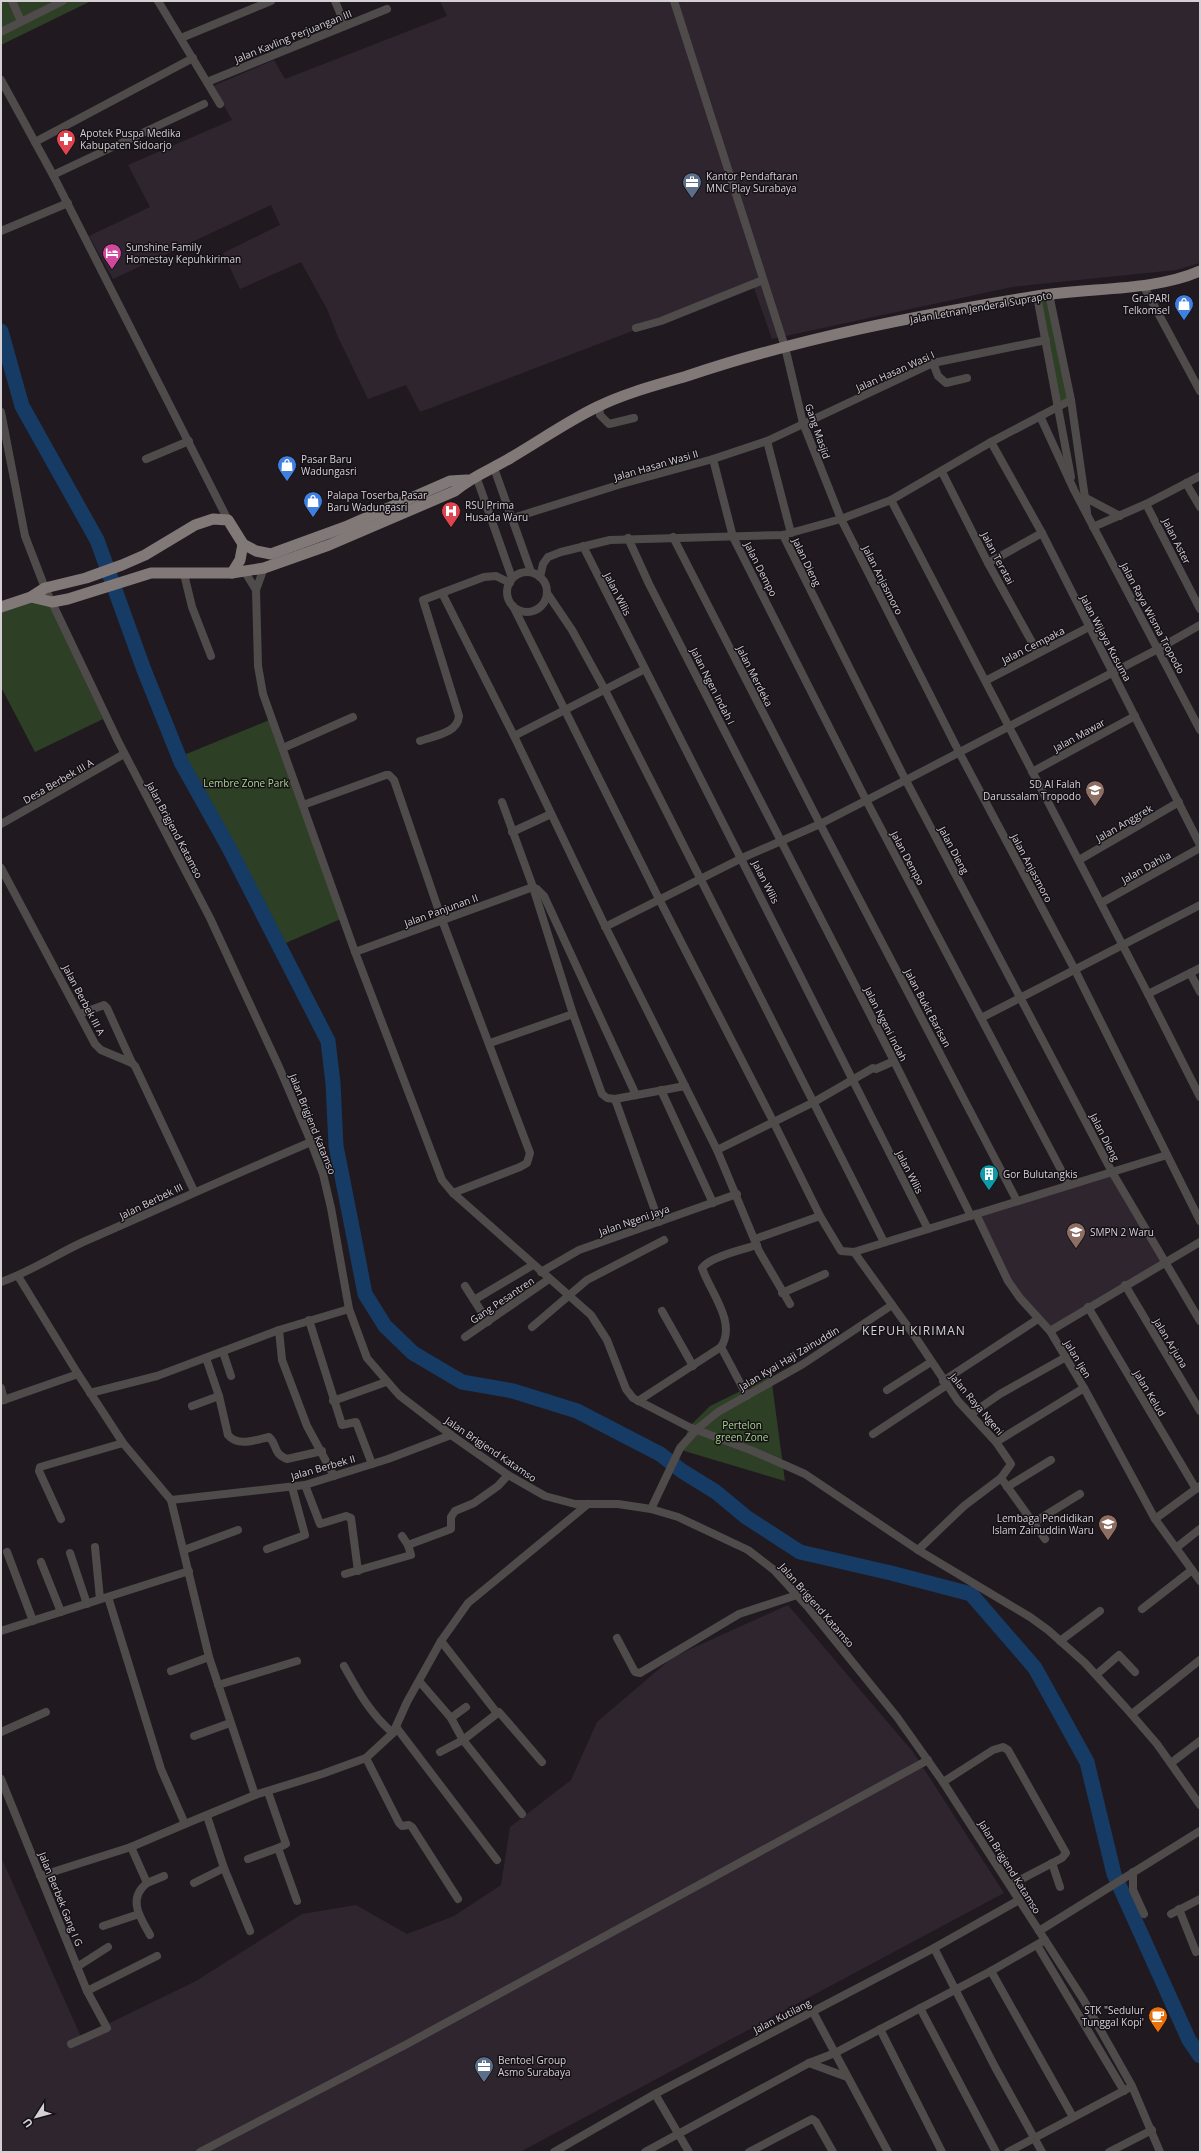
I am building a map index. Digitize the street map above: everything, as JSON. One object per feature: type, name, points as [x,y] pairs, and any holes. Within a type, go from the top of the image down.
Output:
[{"type":"main road","name":"Jalan Letnan Jenderal Suprapto","points":[[472,478],[494,468],[599,406],[720,364],[764,352],[895,322],[1049,294],[1143,285],[1166,281],[1200,271]]},
{"type":"main road","points":[[31,597],[52,602],[90,593],[150,573],[232,573],[264,568],[385,522],[455,491],[472,478]]},
{"type":"main road","points":[[4,609],[31,597],[45,588],[86,578],[122,565],[145,555],[195,525],[212,519],[228,520],[243,544],[256,552],[271,554],[345,527],[450,481],[472,478]]},
{"type":"main road","points":[[232,573],[240,560],[243,544]]},
{"type":"main road","points":[[145,555],[144,563],[150,573]]},
{"type":"street","points":[[12,1],[21,21]]},
{"type":"street","points":[[158,1],[218,101]]},
{"type":"street","points":[[181,38],[271,1]]},
{"type":"street","points":[[335,1],[345,25]]},
{"type":"street","name":"Gang Masjid","points":[[674,1],[785,347],[803,423],[842,522]]},
{"type":"street","points":[[1,32],[58,2]]},
{"type":"street","name":"Jalan Kavling Perjuangan III","points":[[207,82],[387,9]]},
{"type":"street","points":[[35,142],[193,58]]},
{"type":"street","points":[[1,80],[68,203],[228,520]]},
{"type":"street","points":[[53,174],[204,104]]},
{"type":"street","points":[[1,231],[68,203]]},
{"type":"street","points":[[636,328],[661,321],[763,280]]},
{"type":"street","points":[[1143,285],[1200,391]]},
{"type":"street","points":[[1049,294],[1071,400],[1086,498],[1087,516]]},
{"type":"street","points":[[1037,296],[1074,490]]},
{"type":"street","name":"Jalan Hasan Wasi I","points":[[803,423],[933,363],[1046,340]]},
{"type":"street","points":[[933,363],[938,376],[946,383],[967,378]]},
{"type":"street","points":[[540,577],[543,564],[548,558],[583,546],[610,540],[628,538],[783,535],[842,522],[891,500],[942,472],[991,442],[1071,400]]},
{"type":"street","points":[[599,406],[600,415],[609,424],[634,418]]},
{"type":"street","name":"Jalan Brigjend Katamso","points":[[1,413],[25,536],[45,588],[123,755],[210,918],[279,1067],[307,1143],[323,1174],[331,1208],[349,1309],[367,1358],[386,1382],[399,1395],[451,1435],[508,1475],[545,1496],[574,1504],[618,1504],[651,1509],[678,1517],[748,1550],[774,1570],[797,1595],[892,1711],[944,1782],[1083,1999],[1128,2089],[1152,2130],[1160,2152]]},
{"type":"street","points":[[1040,416],[1074,490]]},
{"type":"street","name":"Jalan Hasan Wasi II","points":[[513,518],[618,485],[713,459],[767,441],[803,423]]},
{"type":"street","points":[[146,460],[189,441]]},
{"type":"street","points":[[767,441],[791,533]]},
{"type":"street","name":"Jalan Wijaya Kusuma","points":[[991,442],[1042,533],[1200,845]]},
{"type":"street","name":"Jalan Dempo","points":[[713,459],[733,536],[866,800],[1069,1185]]},
{"type":"street","points":[[494,468],[532,572]]},
{"type":"street","name":"Jalan Teratai","points":[[942,472],[988,563],[1038,653]]},
{"type":"street","points":[[1093,527],[1146,504],[1200,476]]},
{"type":"street","points":[[472,478],[511,580],[508,595],[660,900],[773,1120],[820,1216],[839,1249],[843,1252],[854,1252],[1167,1155]]},
{"type":"street","points":[[1186,483],[1200,508]]},
{"type":"street","name":"Jalan Raya Wisma Tropodo","points":[[1074,490],[1200,730]]},
{"type":"street","points":[[1086,498],[1120,516]]},
{"type":"street","points":[[891,500],[986,680],[1008,726],[1123,945],[1200,1097]]},
{"type":"street","points":[[212,519],[219,503]]},
{"type":"street","name":"Jalan Aster","points":[[1146,504],[1200,609]]},
{"type":"street","name":"Jalan Anjasmoro","points":[[842,522],[959,752],[1075,970],[1200,1221]]},
{"type":"street","points":[[988,563],[1042,533]]},
{"type":"street","name":"Jalan Dieng","points":[[783,535],[906,780],[1112,1172],[1200,1321]]},
{"type":"street","name":"Jalan Merdeka","points":[[673,537],[820,824]]},
{"type":"street","name":"Jalan Ngen Indah I","points":[[628,538],[649,584],[782,841]]},
{"type":"street","name":"Jalan Wilis","points":[[583,546],[742,858],[928,1229]]},
{"type":"street","points":[[264,568],[256,590],[260,680],[263,694],[355,952],[438,1171],[454,1193],[533,1265],[569,1294],[591,1315],[607,1340],[626,1389],[638,1401],[697,1429],[790,1466],[805,1474],[918,1550],[1030,1617],[1060,1641],[1096,1675],[1132,1714],[1172,1763],[1200,1804]]},
{"type":"street","points":[[245,572],[256,590]]},
{"type":"street","points":[[420,741],[452,730],[459,719],[458,708],[423,600],[484,576],[496,576],[511,580],[524,572],[532,572],[540,577],[546,587],[547,593],[572,630],[605,690],[884,1242]]},
{"type":"street","points":[[184,574],[192,607],[211,656]]},
{"type":"street","points":[[442,593],[514,736],[605,927],[717,1150],[737,1194],[756,1242],[782,1293],[790,1304]]},
{"type":"street","points":[[514,606],[525,611],[537,609],[545,600],[547,593]]},
{"type":"street","points":[[605,927],[742,858],[820,824],[1158,649],[1200,625]]},
{"type":"street","name":"Jalan Cempaka","points":[[986,680],[1089,627]]},
{"type":"street","points":[[514,736],[645,669]]},
{"type":"street","name":"Jalan Mawar","points":[[1032,772],[1135,716]]},
{"type":"street","points":[[283,748],[353,717]]},
{"type":"street","name":"Desa Berbek III A","points":[[1,824],[123,755]]},
{"type":"street","points":[[303,805],[386,775],[392,777],[442,920],[490,1043],[530,1153],[530,1158],[527,1163],[520,1167],[454,1193]]},
{"type":"street","points":[[502,802],[533,887],[573,1014],[600,1090],[607,1098],[615,1099],[685,1086]]},
{"type":"street","name":"Jalan Anggrek","points":[[1079,860],[1179,802]]},
{"type":"street","points":[[512,832],[551,814]]},
{"type":"street","name":"Jalan Bukit Barisan","points":[[820,824],[1017,1201]]},
{"type":"street","name":"Jalan Ngeni Indah","points":[[782,841],[974,1215]]},
{"type":"street","name":"Jalan Dahlia","points":[[1101,903],[1200,848]]},
{"type":"street","name":"Jalan Berbek III A","points":[[1,868],[96,1044],[101,1050],[132,1063]]},
{"type":"street","points":[[533,887],[544,896],[636,1095]]},
{"type":"street","name":"Jalan Panjunan II","points":[[355,952],[533,887]]},
{"type":"street","points":[[980,1018],[1200,905]]},
{"type":"street","points":[[1148,994],[1200,968]]},
{"type":"street","points":[[1190,973],[1200,992]]},
{"type":"street","points":[[80,1014],[104,1005],[106,1008],[194,1191]]},
{"type":"street","points":[[490,1043],[573,1014]]},
{"type":"street","points":[[717,1150],[773,1120],[814,1102],[873,1068],[876,1069],[894,1061]]},
{"type":"street","points":[[661,1090],[713,1203]]},
{"type":"street","points":[[615,1099],[659,1222]]},
{"type":"street","name":"Jalan Berbek III","points":[[1,1282],[18,1276],[82,1243],[115,1230],[194,1191],[307,1143]]},
{"type":"street","name":"Jalan Ngeni Jaya","points":[[541,1272],[578,1250],[737,1194]]},
{"type":"street","name":"Jalan Ijen","points":[[974,1215],[1008,1281],[1050,1332],[1084,1388],[1156,1519],[1200,1581]]},
{"type":"street","points":[[638,1401],[720,1347],[726,1334],[725,1320],[702,1268],[715,1259],[820,1216]]},
{"type":"street","points":[[532,1327],[587,1280],[664,1240]]},
{"type":"street","points":[[1050,1332],[1088,1307],[1200,1242]]},
{"type":"street","name":"Jalan Raya Ngeni","points":[[854,1252],[945,1383],[996,1442],[1011,1464],[1001,1478],[964,1506],[918,1550]]},
{"type":"street","points":[[474,1300],[533,1265]]},
{"type":"street","points":[[782,1293],[825,1274]]},
{"type":"street","points":[[18,1276],[78,1374],[123,1443],[171,1500],[209,1657],[255,1795]]},
{"type":"street","name":"Gang Pesantren","points":[[465,1337],[550,1279]]},
{"type":"street","name":"Jalan Arjuna","points":[[1125,1285],[1200,1412]]},
{"type":"street","points":[[465,1286],[488,1322]]},
{"type":"street","name":"Jalan Kyai Haji Zainuddin","points":[[651,1509],[680,1448],[697,1429],[718,1412],[803,1364],[892,1305]]},
{"type":"street","name":"Jalan Kelud","points":[[1088,1307],[1198,1488]]},
{"type":"street","points":[[90,1393],[157,1376],[279,1330],[349,1309]]},
{"type":"street","points":[[662,1311],[693,1366]]},
{"type":"street","points":[[872,1434],[1038,1318]]},
{"type":"street","points":[[309,1320],[333,1401],[342,1425],[356,1422],[372,1464]]},
{"type":"street","points":[[279,1330],[282,1357],[307,1426],[322,1451],[334,1476]]},
{"type":"street","points":[[720,1347],[747,1396]]},
{"type":"street","points":[[223,1352],[231,1376]]},
{"type":"street","points":[[971,1414],[1000,1394],[1066,1357]]},
{"type":"street","points":[[206,1358],[228,1435],[237,1443],[269,1437],[272,1440],[277,1453],[287,1460],[322,1451]]},
{"type":"street","points":[[887,1390],[931,1362]]},
{"type":"street","points":[[1,1388],[2,1401],[78,1374]]},
{"type":"street","points":[[333,1401],[386,1382]]},
{"type":"street","points":[[996,1442],[1084,1388]]},
{"type":"street","points":[[192,1406],[218,1396]]},
{"type":"street","name":"Jalan Berbek II","points":[[171,1500],[305,1485],[372,1464],[451,1435]]},
{"type":"street","points":[[61,1520],[38,1471],[40,1467],[123,1443]]},
{"type":"street","points":[[1007,1487],[1051,1460]]},
{"type":"street","points":[[408,1545],[451,1529],[451,1517],[455,1511],[474,1503],[498,1486],[508,1475]]},
{"type":"street","points":[[1001,1478],[1045,1539]]},
{"type":"street","points":[[305,1485],[320,1524],[346,1516],[351,1518],[358,1570]]},
{"type":"street","points":[[267,1549],[305,1535],[292,1487]]},
{"type":"street","points":[[1156,1519],[1198,1488]]},
{"type":"street","points":[[1033,1523],[1080,1494]]},
{"type":"street","points":[[40,1876],[131,1846],[255,1795],[268,1792],[366,1758],[394,1730],[441,1641],[468,1603],[588,1504]]},
{"type":"street","points":[[1176,1548],[1200,1529]]},
{"type":"street","points":[[184,1550],[238,1530]]},
{"type":"street","points":[[345,1574],[411,1554],[408,1545],[402,1536]]},
{"type":"street","points":[[95,1547],[104,1598],[161,1769],[185,1824]]},
{"type":"street","points":[[7,1552],[33,1621]]},
{"type":"street","points":[[70,1552],[87,1604]]},
{"type":"street","points":[[41,1562],[61,1612]]},
{"type":"street","points":[[1142,1609],[1192,1570]]},
{"type":"street","points":[[1,1631],[189,1572]]},
{"type":"street","points":[[617,1638],[635,1672],[640,1673],[739,1614],[797,1595]]},
{"type":"street","points":[[1060,1641],[1100,1611]]},
{"type":"street","points":[[441,1641],[497,1713],[501,1713],[542,1762]]},
{"type":"street","points":[[1096,1675],[1119,1655],[1135,1672]]},
{"type":"street","points":[[171,1671],[209,1657]]},
{"type":"street","points":[[1132,1714],[1200,1660]]},
{"type":"street","points":[[218,1685],[297,1661]]},
{"type":"street","points":[[344,1666],[360,1695],[380,1722],[394,1730],[497,1860]]},
{"type":"street","points":[[419,1681],[451,1718],[463,1740],[522,1814]]},
{"type":"street","points":[[451,1718],[466,1707]]},
{"type":"street","points":[[1,1732],[46,1712]]},
{"type":"street","points":[[440,1752],[463,1740],[497,1713]]},
{"type":"street","points":[[194,1736],[230,1723]]},
{"type":"street","points":[[1172,1763],[1200,1741]]},
{"type":"street","points":[[944,1782],[993,1750],[1003,1747],[1008,1750],[1066,1851],[1064,1856],[1010,1885]]},
{"type":"street","points":[[366,1758],[399,1823],[402,1826],[409,1825],[412,1828],[458,1899]]},
{"type":"street","points":[[200,2152],[407,2044],[928,1760]]},
{"type":"street","name":"Jalan Berbek Gang I G","points":[[1,1779],[86,1991],[106,2028],[71,2044]]},
{"type":"street","points":[[248,1859],[278,1848],[286,1842],[268,1792]]},
{"type":"street","points":[[207,1816],[224,1868],[250,1931]]},
{"type":"street","points":[[1039,1931],[1200,1831]]},
{"type":"street","points":[[131,1846],[147,1883]]},
{"type":"street","points":[[278,1848],[297,1900]]},
{"type":"street","points":[[1052,1863],[1060,1888]]},
{"type":"street","points":[[194,1883],[224,1868]]},
{"type":"street","points":[[1132,1873],[1133,1890],[1144,1914]]},
{"type":"street","points":[[150,1935],[139,1914],[136,1896],[139,1890],[147,1883],[164,1876]]},
{"type":"street","points":[[1171,1914],[1200,1899]]},
{"type":"street","name":"Jalan Kutilang","points":[[554,2152],[655,2094],[934,1948],[1019,1900]]},
{"type":"street","points":[[1179,1909],[1196,1952]]},
{"type":"street","points":[[103,1926],[139,1914]]},
{"type":"street","points":[[645,2152],[809,2063],[835,2053],[991,1971],[1045,1940]]},
{"type":"street","points":[[1008,2152],[1128,2089],[1037,1945]]},
{"type":"street","points":[[77,1967],[108,1947]]},
{"type":"street","points":[[934,1948],[1042,2152]]},
{"type":"street","points":[[86,1991],[157,1956]]},
{"type":"street","points":[[1054,1974],[1063,1969]]},
{"type":"street","points":[[991,1971],[1074,2117]]},
{"type":"street","points":[[920,2008],[996,2152]]},
{"type":"street","points":[[813,2012],[888,2152]]},
{"type":"street","points":[[880,2029],[942,2152]]},
{"type":"street","points":[[809,2063],[847,2077]]},
{"type":"street","points":[[655,2094],[689,2152]]},
{"type":"street","points":[[749,2152],[812,2119],[816,2122],[833,2152]]},
{"type":"street","points":[[1109,2152],[1152,2130]]},
{"type":"shaded area","points":[[440,1],[1200,1],[1200,263],[1176,270],[1012,287],[772,339],[753,285],[420,412],[406,385],[368,399],[338,337],[327,309],[301,262],[240,289],[223,253],[280,225],[271,205],[113,279],[89,236],[150,207],[128,165],[232,120],[213,86],[274,60],[285,79],[447,16]]},
{"type":"shaded area","name":"SMPN 2 Waru","points":[[1112,1174],[1165,1261],[1049,1329],[1019,1295],[978,1210]]},
{"type":"shaded area","points":[[788,1605],[913,1752],[1004,1893],[520,2152],[1,2152],[1,1857],[81,2037],[196,1981],[302,1914],[356,1905],[407,1934],[454,1916],[501,1885],[510,1827],[571,1780],[597,1722],[673,1657]]},
{"type":"green space","points":[[1,1],[91,1],[1,45]]},
{"type":"green space","points":[[1037,297],[1048,297],[1070,398],[1060,407]]},
{"type":"green space","points":[[30,601],[48,603],[103,719],[35,752],[1,687],[1,611]]},
{"type":"green space","name":"Lembre Zone Park","points":[[272,719],[343,918],[279,946],[179,757]]},
{"type":"green space","name":"Pertelon green Zone","points":[[771,1376],[785,1481],[681,1450],[689,1427],[710,1406]]},
{"type":"waterway","points":[[1,331],[22,406],[97,540],[144,670],[181,762],[228,846],[328,1041],[333,1083],[336,1146],[365,1294],[385,1326],[413,1353],[462,1382],[513,1391],[577,1411],[660,1454],[682,1471],[716,1492],[746,1517],[800,1552],[891,1573],[971,1594],[1035,1668],[1087,1762],[1114,1874],[1189,2040],[1200,2056]]},
{"type":"place","name":"Apotek Puspa Medika Kabupaten Sidoarjo","points":[[66,156]]},
{"type":"place","name":"Kantor Pendaftaran MNC Play Surabaya","points":[[692,199]]},
{"type":"place","name":"Sunshine Family Homestay Kepuhkiriman","points":[[112,270]]},
{"type":"place","name":"GraPARI Telkomsel","points":[[1184,321]]},
{"type":"place","name":"Pasar Baru Wadungasri","points":[[287,482]]},
{"type":"place","name":"Palapa Toserba Pasar Baru Wadungasri","points":[[313,518]]},
{"type":"place","name":"RSU Prima Husada Waru","points":[[451,528]]},
{"type":"place","name":"SD Al Falah Darussalam Tropodo","points":[[1095,807]]},
{"type":"place","name":"Gor Bulutangkis","points":[[989,1191]]},
{"type":"place","name":"SMPN 2 Waru","points":[[1076,1249]]},
{"type":"place","name":"Lembaga Pendidikan Islam Zainuddin Waru","points":[[1108,1541]]},
{"type":"place","name":"STK \"Sedulur Tunggal Kopi'","points":[[1158,2033]]},
{"type":"place","name":"Bentoel Group Asmo Surabaya","points":[[484,2083]]},
{"type":"district","name":"KEPUH KIRIMAN","points":[[914,1330]]}]
